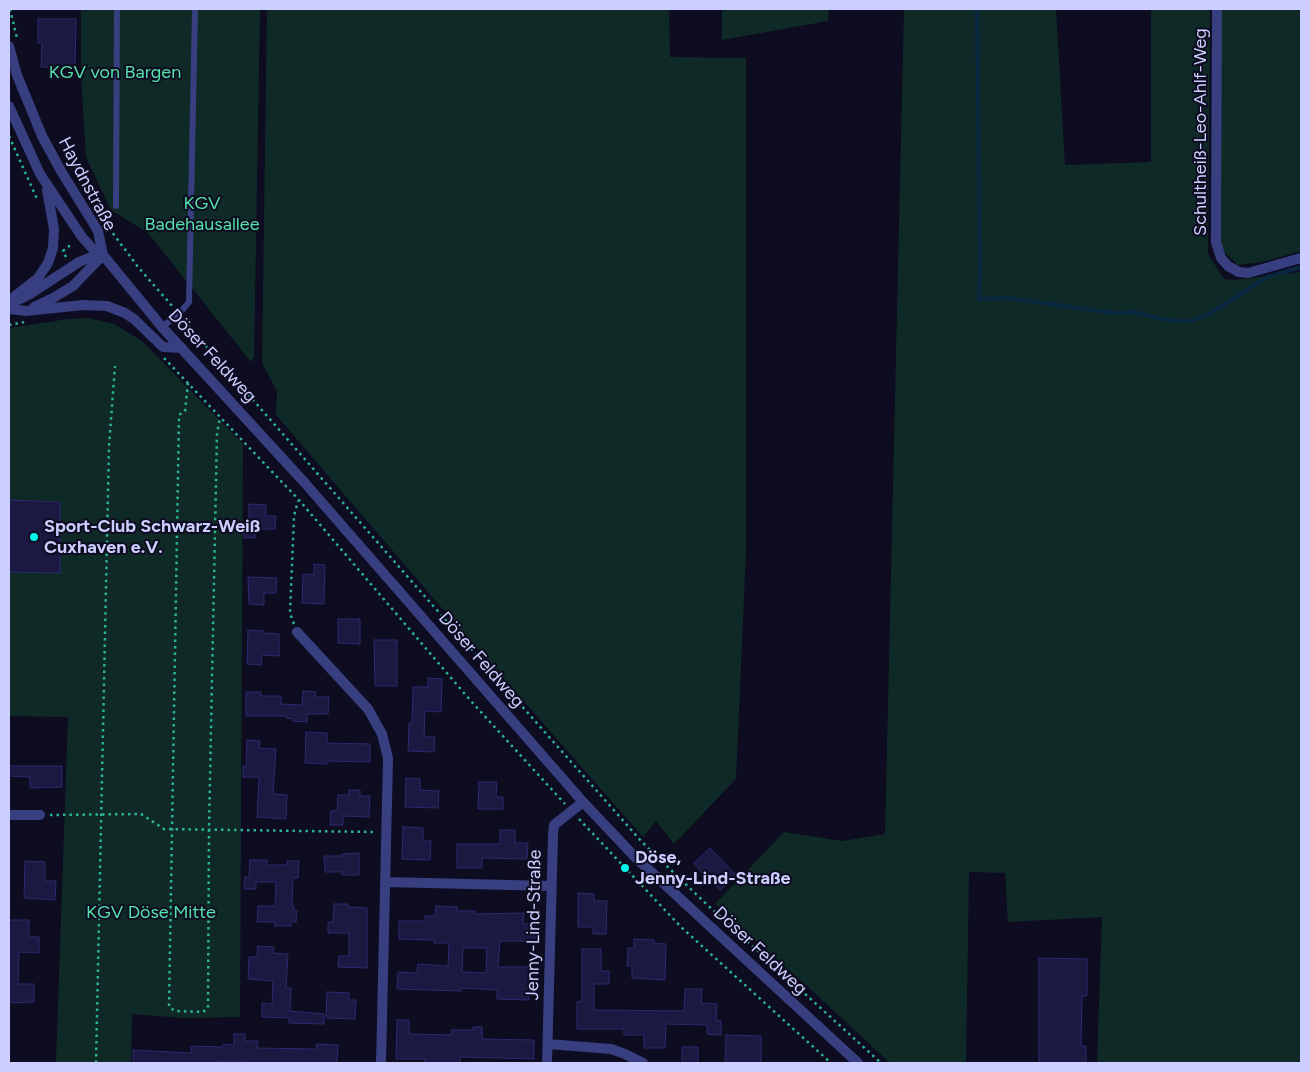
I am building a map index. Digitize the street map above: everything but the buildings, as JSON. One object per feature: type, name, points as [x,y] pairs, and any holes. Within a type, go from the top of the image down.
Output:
[{"type":"street","name":"Schultheiß-Leo-Ahlf-Weg","points":[[1217,9],[1216,242],[1221,258],[1228,266],[1239,272],[1248,273],[1301,258]]},
{"type":"street","name":"Haydnstraße","points":[[9,46],[22,88],[42,136],[61,172],[98,232],[104,255]]},
{"type":"street","name":"Haydnstraße","points":[[9,106],[28,151],[44,182],[82,237],[92,248],[104,255]]},
{"type":"street","points":[[9,303],[38,278],[51,256],[54,222],[44,182]]},
{"type":"street","points":[[9,303],[30,294],[79,262],[91,257],[104,255]]},
{"type":"street","points":[[26,310],[53,298],[73,286],[104,255]]},
{"type":"street","name":"Döser Feldweg","points":[[104,255],[162,326],[298,475],[583,802],[635,857],[858,1063]]},
{"type":"street","points":[[9,309],[26,310],[74,305],[107,306],[125,313],[134,319],[163,347],[182,348]]},
{"type":"street","points":[[297,632],[364,704],[382,734],[388,758],[381,1063]]},
{"type":"street","name":"Jenny-Lind-Straße","points":[[547,1063],[554,825],[583,802]]},
{"type":"street","points":[[9,815],[40,816]]},
{"type":"street","points":[[386,882],[551,886]]},
{"type":"street","points":[[548,1044],[611,1049],[643,1063]]},
{"type":"lane","points":[[116,206],[117,9]]},
{"type":"lane","points":[[162,326],[179,314],[189,302],[195,9]]},
{"type":"path","points":[[10,9],[18,40]]},
{"type":"path","points":[[9,136],[39,205]]},
{"type":"path","points":[[104,222],[138,267],[454,630],[642,842],[702,900],[881,1063]]},
{"type":"path","points":[[70,262],[63,251],[74,242]]},
{"type":"path","points":[[96,1063],[109,446],[114,366]]},
{"type":"path","points":[[188,383],[220,418],[216,433],[208,1008],[203,1012],[175,1010],[169,1007],[171,829],[178,415],[184,411],[188,383]]},
{"type":"path","points":[[297,632],[290,613],[294,516],[298,500]]},
{"type":"path","points":[[40,816],[141,814],[164,828],[171,829],[387,832]]},
{"type":"green space","name":"KGV Badehausallee","points":[[81,9],[260,9],[254,357],[251,362],[148,233],[111,210],[86,157],[81,75]]},
{"type":"green space","points":[[267,9],[669,9],[670,57],[746,58],[746,552],[736,779],[674,844],[656,821],[643,837],[440,606],[276,415],[277,391],[262,363]]},
{"type":"green space","points":[[722,9],[829,9],[828,21],[722,40]]},
{"type":"green space","points":[[904,9],[1056,9],[1065,165],[1151,162],[1151,9],[1210,9],[1208,254],[1224,279],[1235,280],[1301,272],[1301,1063],[1097,1063],[1102,917],[1008,922],[1005,873],[969,872],[966,1063],[890,1063],[715,904],[784,832],[842,841],[885,834]]},
{"type":"green space","points":[[1221,9],[1301,9],[1301,251],[1262,262],[1238,265],[1223,251],[1220,234]]},
{"type":"green space","name":"KGV Döse Mitte","points":[[89,318],[114,324],[142,341],[243,444],[240,1017],[184,1018],[132,1014],[131,1063],[56,1063],[68,717],[9,716],[9,328],[68,319]]},
{"type":"waterway","points":[[977,9],[979,299],[1008,298],[1113,313],[1134,312],[1166,320],[1191,321],[1209,314],[1267,277],[1301,267]]},
{"type":"place","name":"Sport-Club Schwarz-Weiß Cuxhaven e.V.","points":[[34,537]]},
{"type":"place","name":"Döse, Jenny-Lind-Straße","points":[[625,868]]},
{"type":"park label","name":"KGV von Bargen","points":[[115,73]]}]
